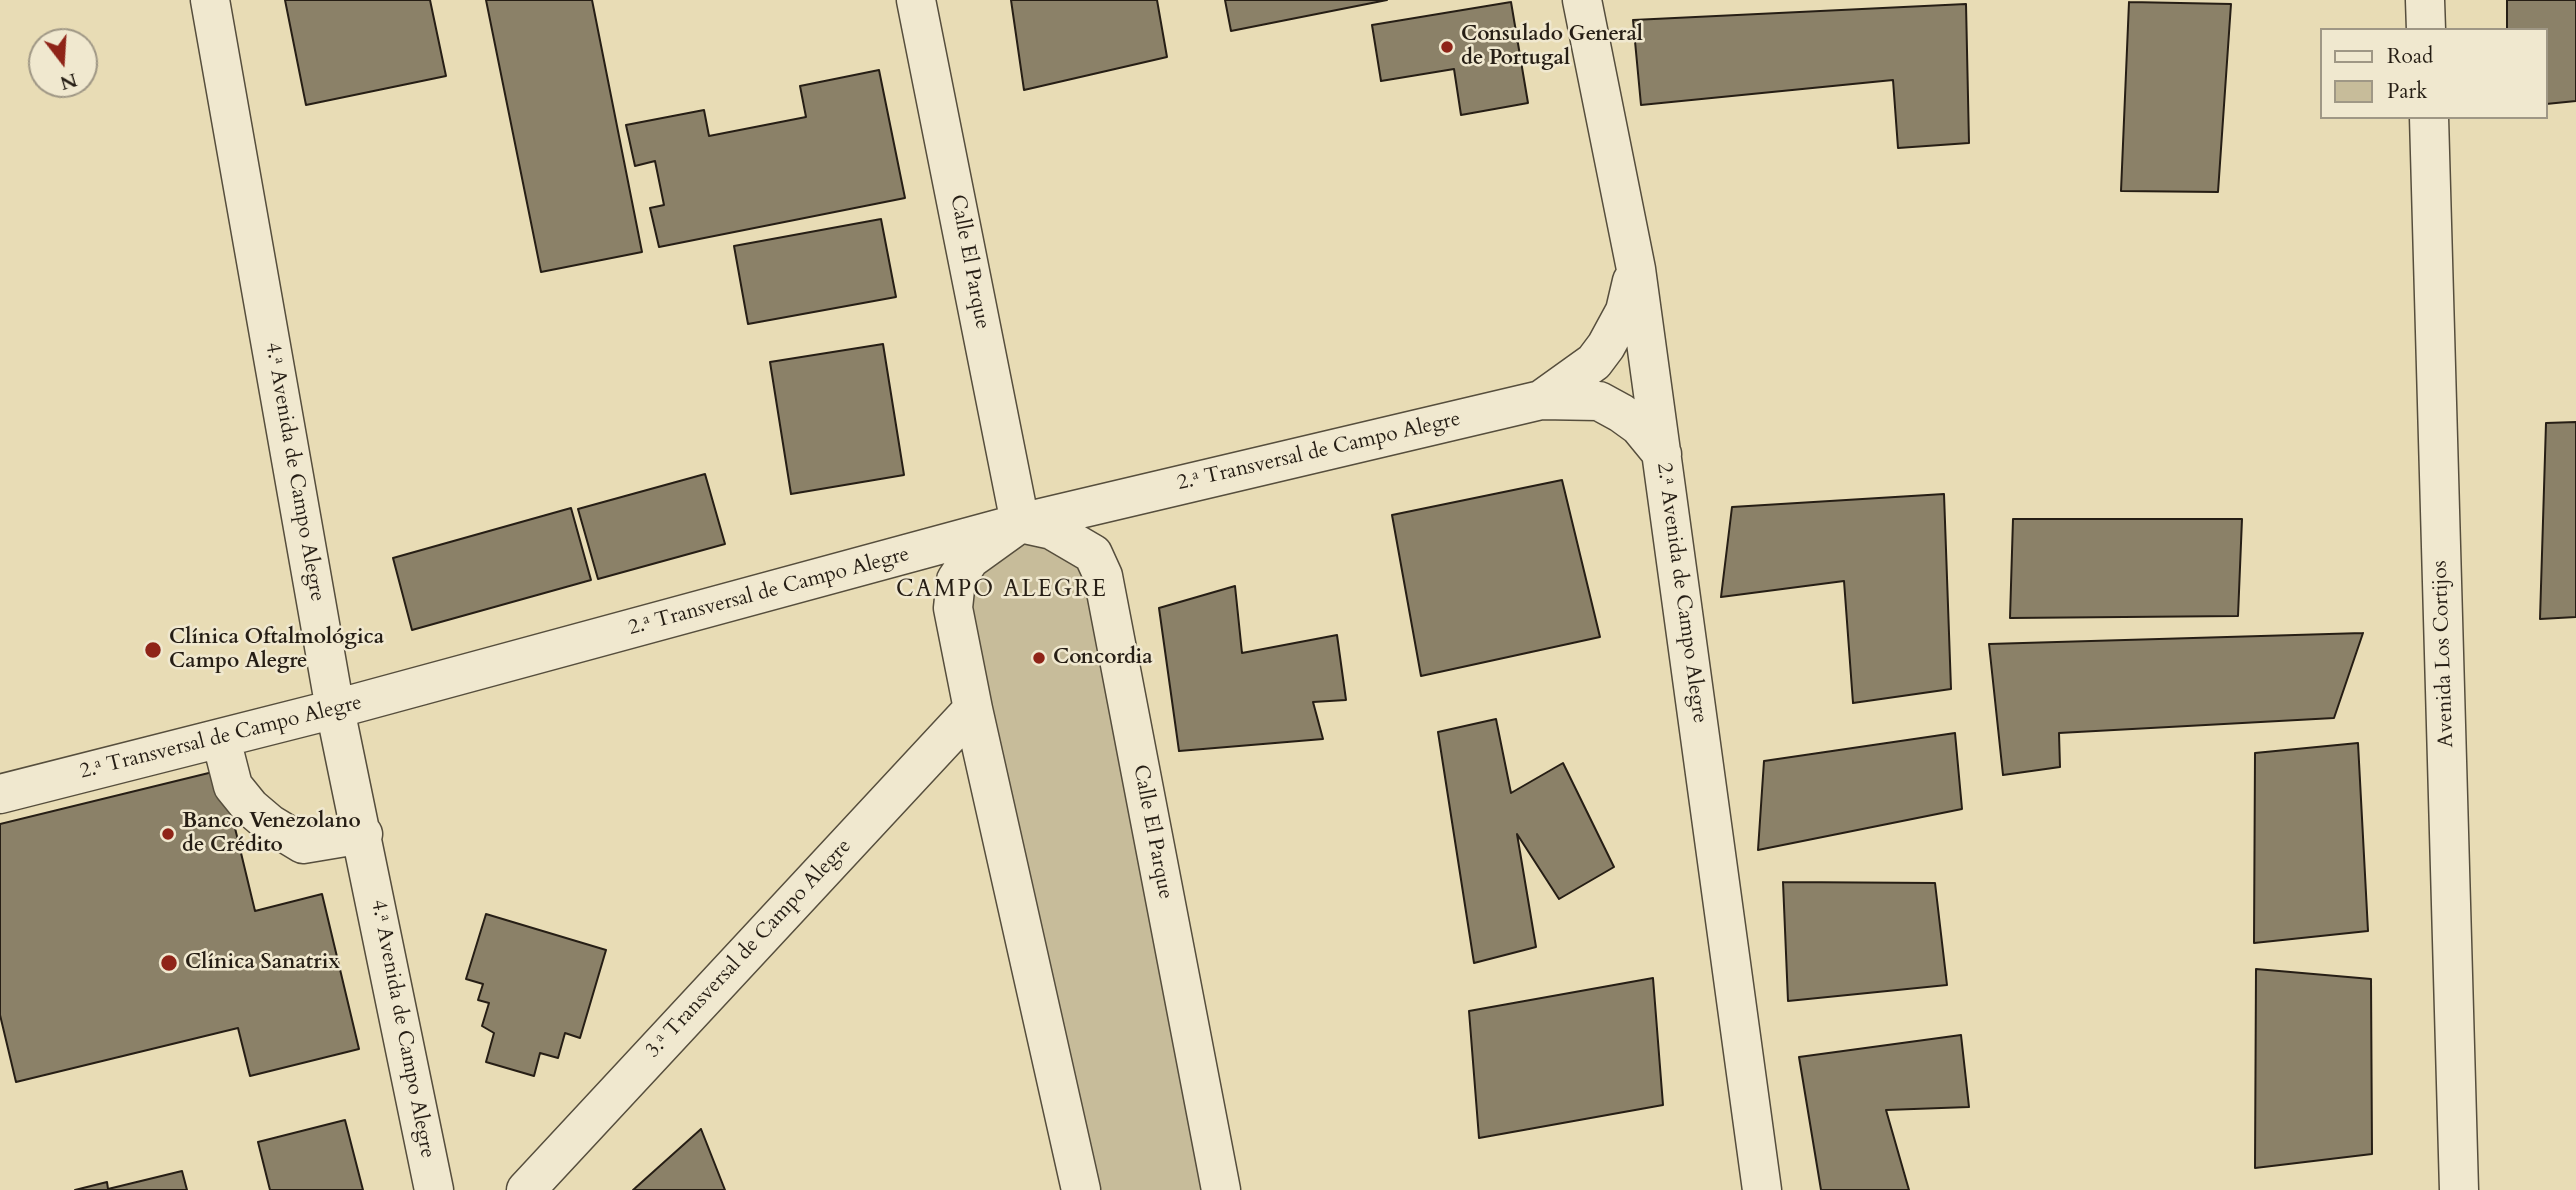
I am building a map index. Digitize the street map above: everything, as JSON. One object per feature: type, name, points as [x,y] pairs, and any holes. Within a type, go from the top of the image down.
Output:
[{"type":"street","name":"4.ª Avenida de Campo Alegre","points":[[210,0],[335,709],[363,834],[434,1190]]},
{"type":"street","name":"Calle El Parque","points":[[916,0],[1020,523],[1052,530],[1093,554],[1103,576],[1221,1190]]},
{"type":"street","name":"2.ª Avenida de Campo Alegre","points":[[1582,0],[1636,269],[1762,1190]]},
{"type":"street","points":[[2425,0],[2426,28]]},
{"type":"street","name":"Avenida Los Cortijos","points":[[2429,119],[2459,1190]]},
{"type":"street","name":"2.ª Transversal de Campo Alegre","points":[[1541,400],[1594,362],[1606,346],[1625,311],[1636,269]]},
{"type":"street","name":"2.ª Transversal de Campo Alegre","points":[[0,794],[335,709],[1020,523],[1541,400],[1599,401],[1621,412],[1639,426],[1662,454]]},
{"type":"street","points":[[1020,523],[970,559],[956,580],[953,608],[973,709],[1082,1190]]},
{"type":"street","name":"3.ª Transversal de Campo Alegre","points":[[526,1190],[973,709]]},
{"type":"street","points":[[221,739],[233,786],[250,807],[270,824],[303,844],[363,834]]},
{"type":"green space","points":[[1020,523],[1093,554],[1221,1190],[1081,1190],[956,580]]},
{"type":"building","points":[[285,0],[430,0],[446,76],[306,105]]},
{"type":"building","points":[[486,0],[592,0],[642,252],[541,272]]},
{"type":"building","points":[[1011,0],[1157,0],[1167,57],[1024,90]]},
{"type":"building","points":[[1225,0],[1387,0],[1231,31]]},
{"type":"building","points":[[2507,0],[2576,0],[2576,101],[2548,104],[2548,28],[2507,28]]},
{"type":"building","name":"Consulado General de Portugal","points":[[1511,2],[1528,103],[1461,115],[1454,69],[1381,81],[1372,25]]},
{"type":"building","points":[[2129,2],[2231,4],[2218,192],[2121,191]]},
{"type":"building","points":[[1966,4],[1969,143],[1898,148],[1893,80],[1641,105],[1633,20]]},
{"type":"building","points":[[879,70],[905,198],[659,247],[650,208],[664,205],[655,161],[635,166],[626,125],[704,110],[709,136],[806,117],[800,86]]},
{"type":"building","points":[[881,219],[896,297],[748,324],[734,246]]},
{"type":"building","points":[[883,344],[904,475],[791,494],[770,362]]},
{"type":"building","points":[[2576,422],[2576,617],[2540,619],[2546,423]]},
{"type":"building","points":[[705,474],[725,544],[598,579],[578,509]]},
{"type":"building","points":[[1562,480],[1600,637],[1421,676],[1392,515]]},
{"type":"building","points":[[1944,494],[1951,689],[1853,703],[1844,581],[1721,597],[1732,507]]},
{"type":"building","points":[[571,508],[591,580],[412,630],[393,558]]},
{"type":"building","points":[[2013,519],[2242,519],[2238,616],[2010,618]]},
{"type":"building","points":[[1235,586],[1242,653],[1337,635],[1346,700],[1313,702],[1323,739],[1179,751],[1159,608]]},
{"type":"building","points":[[2363,633],[2334,718],[2059,733],[2060,767],[2003,775],[1989,644]]},
{"type":"building","points":[[1496,719],[1511,793],[1563,763],[1614,867],[1559,899],[1517,834],[1536,947],[1474,963],[1438,732]]},
{"type":"building","points":[[1955,733],[1962,809],[1758,850],[1764,761]]},
{"type":"building","points":[[2358,743],[2368,931],[2254,943],[2255,753]]},
{"type":"building","name":"Clínica Sanatrix","points":[[221,770],[255,911],[322,894],[359,1049],[250,1076],[238,1028],[16,1082],[0,1015],[0,824]]},
{"type":"building","points":[[1783,882],[1935,883],[1947,985],[1788,1001]]},
{"type":"building","points":[[486,914],[606,950],[580,1038],[565,1033],[558,1058],[540,1053],[534,1076],[486,1062],[494,1033],[482,1026],[489,1003],[478,1000],[483,984],[466,979]]},
{"type":"building","points":[[2256,969],[2371,979],[2372,1154],[2255,1168]]},
{"type":"building","points":[[1653,978],[1663,1105],[1479,1138],[1469,1011]]},
{"type":"building","points":[[1961,1035],[1969,1107],[1886,1110],[1909,1190],[1821,1190],[1799,1057]]},
{"type":"building","points":[[345,1120],[363,1190],[270,1190],[258,1142]]},
{"type":"building","points":[[701,1129],[725,1190],[633,1190]]},
{"type":"building","points":[[182,1171],[187,1190],[75,1190],[107,1182],[108,1189]]},
{"type":"place","name":"Consulado General de Portugal","points":[[1447,47]]},
{"type":"place","name":"Clínica Oftalmológica Campo Alegre","points":[[153,650]]},
{"type":"place","name":"Concordia","points":[[1039,658]]},
{"type":"place","name":"Banco Venezolano de Crédito","points":[[168,834]]},
{"type":"place","name":"Clínica Sanatrix","points":[[169,963]]},
{"type":"district","name":"CAMPO ALEGRE","points":[[1002,591]]}]
